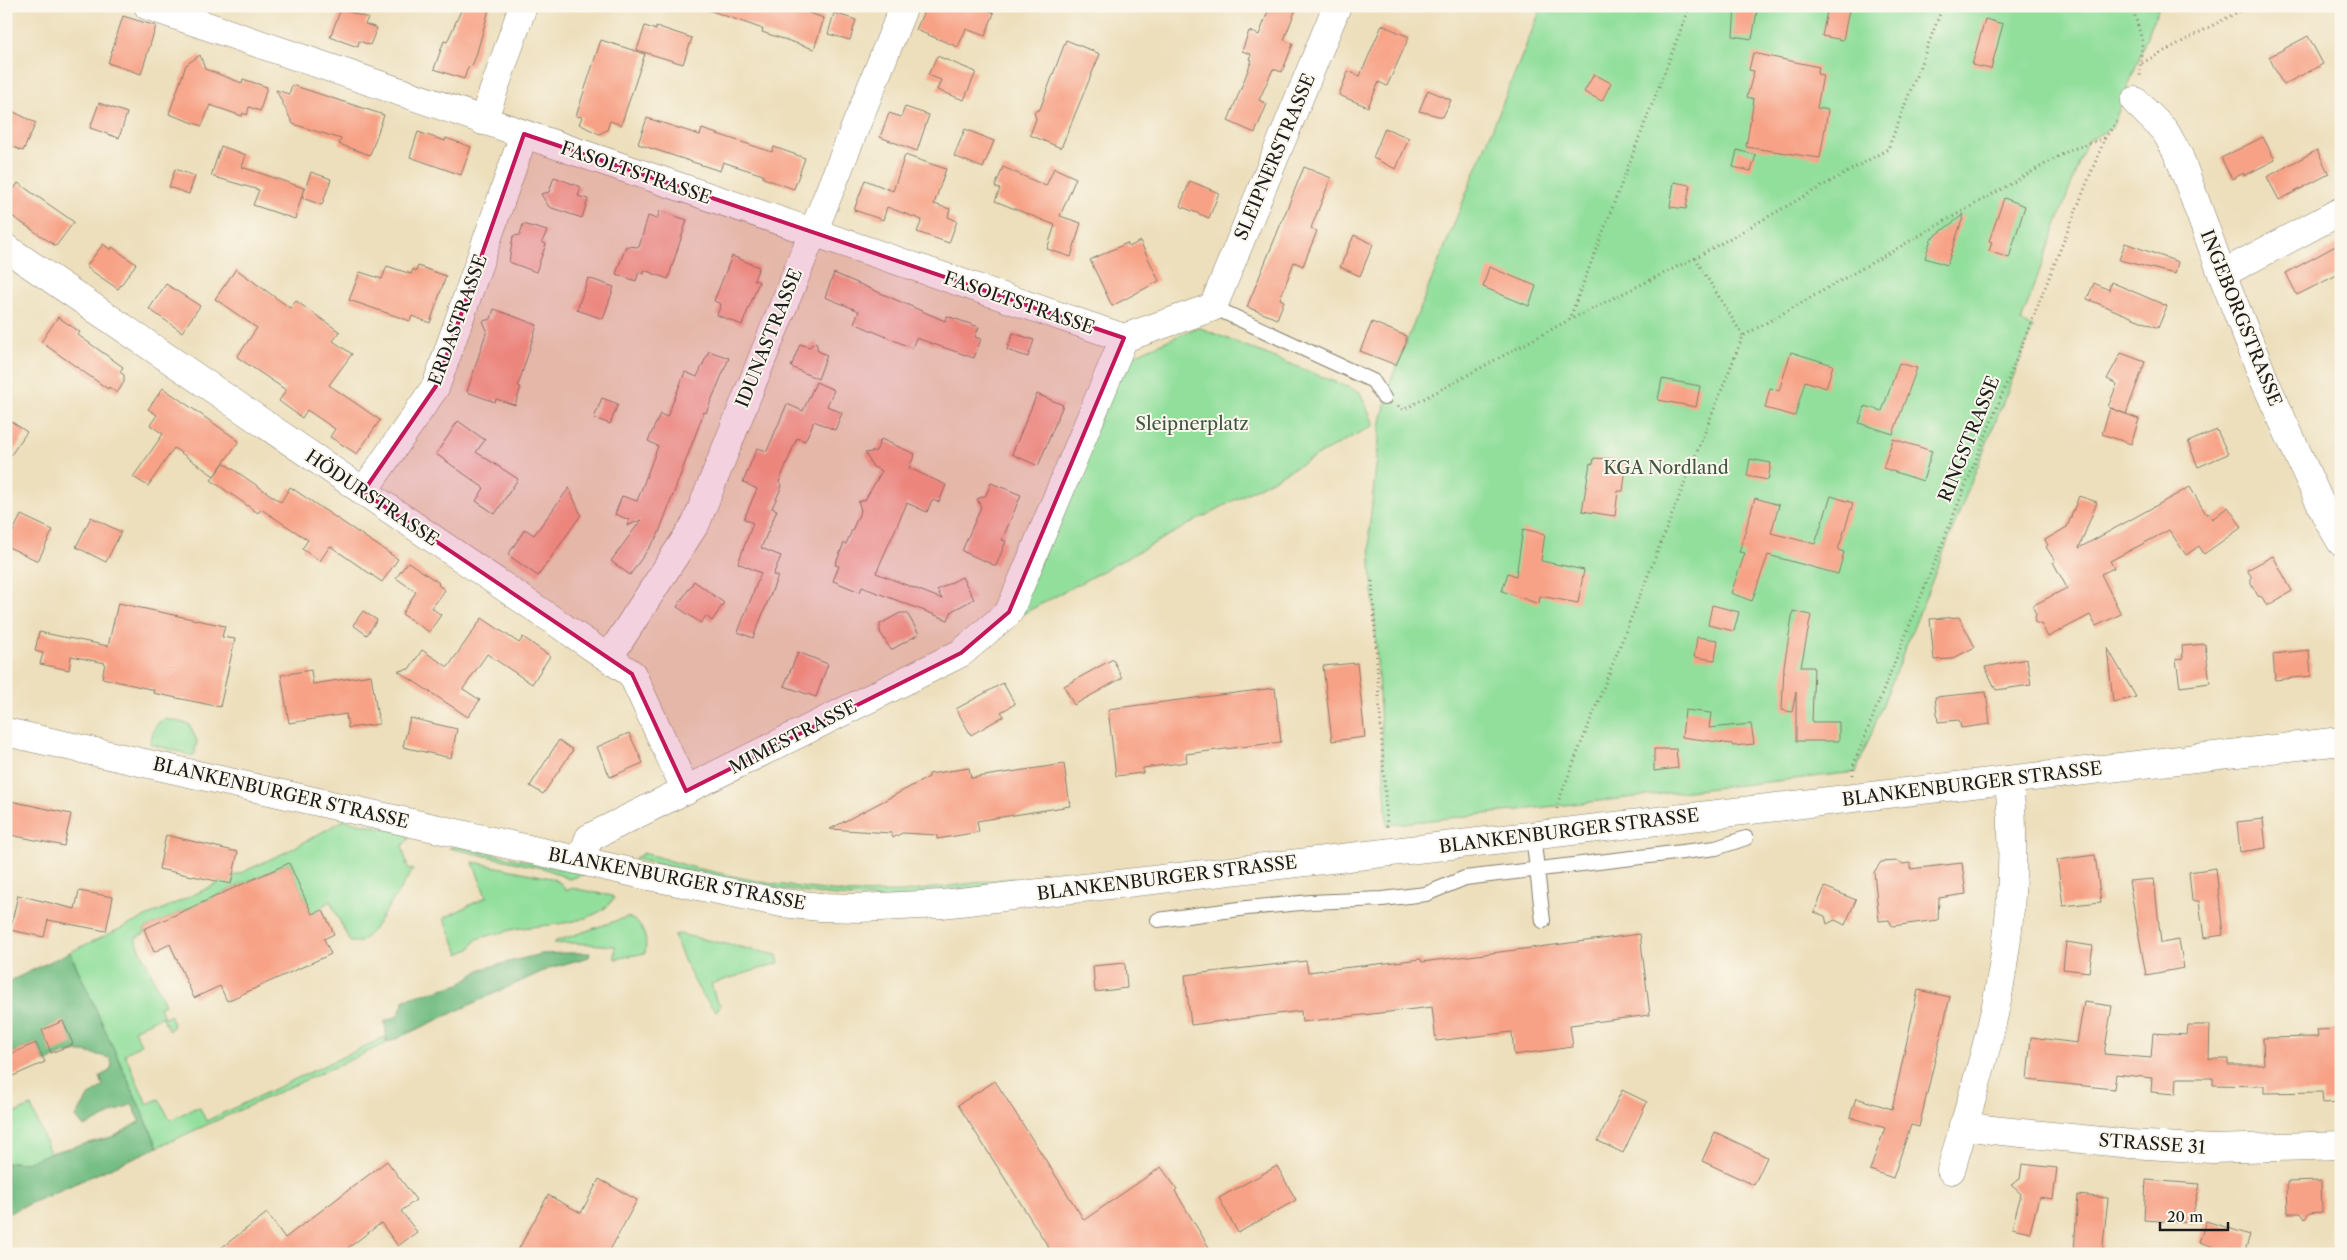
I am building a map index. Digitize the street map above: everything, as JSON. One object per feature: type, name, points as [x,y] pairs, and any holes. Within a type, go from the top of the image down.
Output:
[{"type":"street","name":"FASOLTSTRASSE","points":[[148,6],[1124,338]]},
{"type":"street","points":[[483,121],[523,6]]},
{"type":"street","name":"IDUNASTRASSE","points":[[609,657],[696,523],[811,233],[904,6]]},
{"type":"street","name":"SLEIPNERSTRASSE","points":[[1212,307],[1337,6]]},
{"type":"street","name":"INGEBORGSTRASSE","points":[[2135,101],[2165,131],[2179,156],[2222,274],[2270,392],[2326,516],[2341,542]]},
{"type":"street","name":"ERDASTRASSE","points":[[364,492],[436,386],[524,134]]},
{"type":"street","points":[[2222,274],[2341,211]]},
{"type":"street","name":"HÖDURSTRASSE","points":[[6,248],[632,674],[686,791]]},
{"type":"street","points":[[1124,338],[1212,307]]},
{"type":"street","name":"MIMESTRASSE","points":[[581,860],[589,838],[962,653],[1009,612],[1124,338]]},
{"type":"street","name":"BLANKENBURGER STRASSE","points":[[6,732],[581,860],[782,902],[821,907],[860,908],[942,904],[2341,741]]},
{"type":"street","points":[[1951,1170],[1992,1023],[2004,966],[2014,852],[2009,780]]},
{"type":"street","name":"STRASSE 31","points":[[1963,1125],[1992,1130],[2121,1143],[2212,1149],[2341,1145]]},
{"type":"lane","points":[[1212,307],[1374,381],[1384,398]]},
{"type":"lane","points":[[1543,921],[1537,869],[1544,833]]},
{"type":"lane","points":[[1158,920],[1256,907],[1382,899],[1426,894],[1465,878],[1716,848],[1746,838]]},
{"type":"path","points":[[1569,320],[1690,6]]},
{"type":"path","points":[[1384,398],[1403,410],[1569,320],[1696,258],[1888,149],[1943,6]]},
{"type":"path","points":[[2132,6],[2142,40],[2139,88],[2135,101]]},
{"type":"path","points":[[2141,63],[2249,6]]},
{"type":"path","name":"RINGSTRASSE","points":[[1856,798],[1853,766],[2104,138],[2113,124],[2135,101]]},
{"type":"path","points":[[1544,833],[1743,336],[2070,150],[2104,138]]},
{"type":"path","points":[[1696,258],[1743,336]]},
{"type":"path","points":[[1372,581],[1389,852]]},
{"type":"highlighted area","points":[[524,134],[1124,338],[1009,612],[961,653],[686,791],[632,674],[363,492],[436,386]]},
{"type":"green space","name":"KGA Nordland","points":[[1542,6],[2159,6],[2112,128],[2087,141],[2021,322],[2033,327],[1856,772],[1387,825],[1369,530],[1381,422],[1391,380]]},
{"type":"green space","name":"Sleipnerplatz","points":[[1198,327],[1360,392],[1374,425],[1017,617],[1125,359]]},
{"type":"green space","points":[[166,719],[189,724],[197,741],[194,756],[150,744],[156,725]]},
{"type":"green space","points":[[344,820],[404,832],[409,839],[402,846],[408,868],[413,870],[373,930],[361,942],[350,942],[330,901],[312,914],[289,863],[144,929],[145,933],[135,938],[165,1004],[159,1007],[165,1018],[171,1015],[173,1027],[169,1031],[162,1016],[134,1030],[141,1044],[125,1054],[147,1104],[159,1099],[170,1120],[195,1108],[200,1108],[206,1121],[385,1037],[387,1043],[158,1147],[70,952],[288,851]]},
{"type":"green space","points":[[457,846],[585,874],[569,879],[546,869],[449,848]]},
{"type":"green space","points":[[644,853],[695,868],[766,883],[849,893],[903,892],[1014,878],[1014,882],[891,898],[843,896],[753,884],[634,859]]},
{"type":"green space","points":[[473,862],[551,878],[562,884],[566,891],[572,888],[614,898],[606,907],[583,919],[515,929],[477,939],[470,949],[459,954],[444,918],[486,897]]},
{"type":"green space","points":[[627,917],[637,923],[643,931],[646,942],[645,953],[615,959],[615,946],[573,943],[554,944],[554,942]]},
{"type":"green space","points":[[679,934],[777,955],[779,963],[711,984],[716,1000],[721,1005],[716,1011],[702,995],[691,976],[674,935]]},
{"type":"green space","points":[[70,952],[158,1147],[6,1214],[6,1164],[11,1162],[26,1163],[50,1153],[115,1136],[140,1121],[132,1104],[84,1127],[76,1117],[88,1097],[103,1086],[100,1076],[110,1071],[112,1064],[110,1058],[91,1053],[70,1052],[45,1062],[36,1043],[6,1056],[6,983]]},
{"type":"green space","points":[[590,953],[589,957],[550,968],[387,1043],[385,1021],[398,1016],[405,999],[460,984],[481,969],[541,954]]},
{"type":"green space","points":[[31,1106],[50,1153],[26,1163],[11,1162],[6,1164],[6,1117]]},
{"type":"building","points":[[463,6],[490,6],[476,56],[472,66],[468,67],[464,79],[434,69],[444,41],[447,42]]},
{"type":"building","points":[[707,6],[788,6],[824,18],[814,49],[762,32],[763,29],[706,9]]},
{"type":"building","points":[[926,6],[978,6],[994,13],[985,36],[966,29],[958,47],[916,30]]},
{"type":"building","points":[[1270,6],[1297,6],[1284,40],[1293,44],[1282,72],[1273,69],[1259,100],[1267,104],[1255,133],[1228,121],[1252,60],[1249,59],[1251,54],[1242,51],[1249,31],[1259,35]]},
{"type":"building","points":[[1735,6],[1758,6],[1752,39],[1733,36]]},
{"type":"building","points":[[1828,6],[1849,10],[1843,40],[1822,36]]},
{"type":"building","points":[[341,9],[368,18],[365,24],[377,28],[370,45],[359,41],[358,47],[330,37]]},
{"type":"building","points":[[834,13],[856,20],[850,40],[828,34]]},
{"type":"building","points":[[123,16],[156,26],[141,74],[108,63]]},
{"type":"building","points":[[1985,19],[2003,24],[1991,69],[1972,65]]},
{"type":"building","points":[[1382,25],[1409,37],[1387,86],[1379,82],[1368,107],[1339,95],[1348,71],[1360,76]]},
{"type":"building","points":[[645,26],[656,30],[656,26],[692,38],[683,64],[637,50]]},
{"type":"building","points":[[2308,36],[2323,64],[2283,85],[2269,57]]},
{"type":"building","points":[[601,40],[645,54],[621,125],[610,121],[607,130],[599,134],[579,124],[582,117],[576,116]]},
{"type":"building","points":[[1066,40],[1100,54],[1061,148],[1030,135],[1036,119],[1034,112],[1040,109]]},
{"type":"building","points":[[1753,53],[1819,67],[1817,74],[1823,75],[1817,108],[1828,110],[1820,158],[1746,147],[1754,99],[1747,97],[1754,71],[1749,70]]},
{"type":"building","points":[[200,55],[205,69],[242,83],[243,79],[267,87],[260,111],[249,107],[247,115],[243,113],[242,116],[210,105],[202,126],[169,114],[186,65]]},
{"type":"building","points":[[937,56],[976,72],[964,100],[937,90],[941,80],[928,75]]},
{"type":"building","points":[[1594,74],[1611,83],[1602,101],[1584,92]]},
{"type":"building","points":[[292,85],[384,115],[370,155],[339,144],[341,139],[293,124],[276,90],[289,94]]},
{"type":"building","points":[[1428,90],[1451,100],[1443,117],[1419,111]]},
{"type":"building","points":[[99,103],[127,113],[119,138],[90,128]]},
{"type":"building","points":[[905,107],[929,115],[917,151],[880,137],[889,113],[901,117]]},
{"type":"building","points":[[14,112],[36,123],[23,151],[6,144],[6,130]]},
{"type":"building","points":[[647,118],[700,135],[702,129],[772,152],[774,147],[805,158],[794,189],[763,178],[763,175],[723,162],[720,171],[638,144]]},
{"type":"building","points":[[1385,128],[1409,138],[1396,169],[1373,158]]},
{"type":"building","points":[[965,129],[994,141],[983,168],[954,156]]},
{"type":"building","points":[[418,132],[445,141],[446,138],[471,147],[461,175],[410,157]]},
{"type":"building","points":[[2263,137],[2275,160],[2244,176],[2244,173],[2232,179],[2221,158]]},
{"type":"building","points":[[221,146],[246,155],[242,167],[304,188],[295,219],[253,205],[259,190],[211,176]]},
{"type":"building","points":[[1737,150],[1756,155],[1751,171],[1733,167]]},
{"type":"building","points":[[2317,150],[2329,174],[2279,200],[2267,177]]},
{"type":"building","points":[[905,155],[946,169],[934,204],[950,209],[948,217],[957,221],[949,243],[917,232],[922,220],[887,207],[883,220],[854,210],[865,180],[893,191]]},
{"type":"building","points":[[1003,167],[1046,186],[1054,168],[1076,178],[1060,216],[1081,223],[1071,257],[1047,249],[1055,225],[995,201],[1000,189],[995,187]]},
{"type":"building","points":[[1304,167],[1331,178],[1311,228],[1317,231],[1303,266],[1294,262],[1280,299],[1284,301],[1277,319],[1247,307]]},
{"type":"building","points":[[175,169],[195,176],[189,194],[169,187]]},
{"type":"building","points":[[311,172],[331,179],[322,205],[302,198]]},
{"type":"building","points":[[554,177],[581,187],[578,196],[588,199],[582,218],[549,207],[541,194],[549,192]]},
{"type":"building","points":[[1190,181],[1219,193],[1209,218],[1180,206]]},
{"type":"building","points":[[1674,182],[1690,185],[1686,209],[1670,207]]},
{"type":"building","points":[[18,183],[74,222],[56,246],[6,212],[6,201]]},
{"type":"building","points":[[2004,198],[2025,206],[2009,258],[1989,251],[1992,242],[1989,241]]},
{"type":"building","points":[[660,211],[687,220],[668,279],[644,270],[644,274],[639,272],[636,281],[616,274],[626,246],[639,247],[648,216],[657,219]]},
{"type":"building","points":[[1964,214],[1947,265],[1925,258],[1931,239]]},
{"type":"building","points":[[523,224],[547,231],[542,242],[546,244],[536,272],[509,262],[513,236],[520,235]]},
{"type":"building","points":[[1354,235],[1373,244],[1360,276],[1340,267]]},
{"type":"building","points":[[1140,241],[1159,281],[1112,306],[1090,260],[1127,243],[1129,247]]},
{"type":"building","points":[[2125,243],[2178,262],[2175,274],[2119,260]]},
{"type":"building","points":[[2341,243],[2341,273],[2297,295],[2286,273]]},
{"type":"building","points":[[103,244],[111,250],[112,247],[136,264],[118,289],[86,267]]},
{"type":"building","points":[[732,256],[759,267],[754,280],[759,282],[742,325],[717,315],[721,304],[714,301]]},
{"type":"building","points":[[387,266],[411,274],[413,269],[416,271],[418,266],[446,276],[430,323],[412,316],[410,321],[349,300],[360,272],[382,279]]},
{"type":"building","points":[[1489,267],[1536,286],[1529,306],[1483,287]]},
{"type":"building","points":[[236,269],[290,308],[296,301],[340,332],[333,341],[352,354],[329,385],[380,420],[357,454],[330,437],[335,429],[307,410],[302,418],[279,401],[286,390],[237,357],[257,328],[215,299]]},
{"type":"building","points":[[834,273],[945,321],[947,316],[979,327],[975,337],[981,339],[974,358],[916,338],[912,348],[854,323],[859,311],[825,297]]},
{"type":"building","points":[[588,278],[614,287],[603,319],[577,310]]},
{"type":"building","points":[[2111,282],[2167,306],[2158,328],[2087,299],[2094,283],[2109,290]]},
{"type":"building","points":[[166,284],[200,306],[182,332],[149,309]]},
{"type":"building","points":[[494,309],[537,325],[518,386],[521,387],[515,405],[496,399],[495,402],[467,392],[487,330],[483,321],[491,319]]},
{"type":"building","points":[[58,317],[80,332],[78,335],[123,367],[120,372],[124,375],[124,382],[117,393],[109,387],[108,389],[41,342]]},
{"type":"building","points":[[1372,322],[1406,336],[1406,343],[1396,365],[1360,351]]},
{"type":"building","points":[[1013,333],[1034,340],[1028,357],[1007,350]]},
{"type":"building","points":[[816,342],[818,351],[827,355],[818,379],[791,367],[800,344],[809,347]]},
{"type":"building","points":[[709,351],[729,358],[706,413],[704,412],[658,535],[630,575],[611,561],[641,520],[627,526],[629,520],[615,514],[622,496],[637,501],[658,446],[648,441],[660,414],[667,417],[685,372],[697,377]]},
{"type":"building","points":[[1791,352],[1833,365],[1826,388],[1805,381],[1795,416],[1765,408],[1770,388],[1779,391]]},
{"type":"building","points":[[2121,353],[2145,362],[2126,414],[2108,407],[2117,384],[2107,379]]},
{"type":"building","points":[[1899,363],[1917,368],[1893,434],[1859,423],[1865,406],[1882,411]]},
{"type":"building","points":[[1662,379],[1700,386],[1696,407],[1658,400]]},
{"type":"building","points":[[816,382],[834,390],[827,406],[842,413],[835,430],[814,421],[805,441],[797,438],[779,482],[782,486],[772,508],[777,510],[761,548],[781,556],[773,575],[778,576],[753,638],[738,632],[761,573],[738,563],[753,523],[744,519],[757,489],[743,482],[757,448],[767,451],[787,404],[803,411]]},
{"type":"building","points":[[163,388],[239,441],[214,476],[174,448],[148,486],[133,477],[163,434],[150,425],[157,415],[148,409]]},
{"type":"building","points":[[1037,394],[1063,405],[1038,466],[1012,454]]},
{"type":"building","points":[[602,398],[618,404],[610,424],[594,418]]},
{"type":"building","points":[[2110,408],[2139,419],[2131,444],[2102,434]]},
{"type":"building","points":[[6,418],[27,432],[6,462]]},
{"type":"building","points":[[458,421],[485,440],[476,452],[518,479],[495,514],[476,501],[484,488],[436,454]]},
{"type":"building","points":[[2217,430],[2228,454],[2198,467],[2188,442]]},
{"type":"building","points":[[881,439],[915,454],[909,468],[946,485],[939,502],[932,500],[927,512],[907,503],[876,573],[942,599],[937,590],[962,577],[974,599],[952,611],[948,620],[862,587],[860,592],[833,581],[839,566],[835,565],[861,510],[858,502],[865,500],[882,471],[873,467],[865,453],[876,451]]},
{"type":"building","points":[[1893,439],[1932,451],[1923,481],[1883,468]]},
{"type":"building","points":[[1594,458],[1627,460],[1623,491],[1618,491],[1615,516],[1582,511],[1590,463],[1593,464]]},
{"type":"building","points":[[1750,459],[1771,463],[1768,480],[1747,476]]},
{"type":"building","points":[[224,463],[281,502],[290,487],[398,559],[382,582],[330,546],[320,561],[302,549],[308,540],[261,509],[258,513],[211,480]]},
{"type":"building","points":[[991,483],[1021,495],[1002,540],[1006,541],[996,566],[962,551],[981,507],[977,499],[986,495]]},
{"type":"building","points":[[2190,487],[2206,514],[2208,513],[2212,519],[2228,507],[2242,527],[2204,554],[2199,546],[2186,555],[2169,530],[2110,561],[2114,568],[2101,574],[2121,614],[2096,626],[2090,615],[2048,637],[2042,625],[2034,622],[2036,614],[2032,606],[2067,588],[2053,562],[2055,561],[2046,547],[2048,545],[2045,540],[2067,527],[2079,496],[2097,502],[2079,548]]},
{"type":"building","points":[[569,488],[581,515],[538,576],[508,555],[525,529],[534,535]]},
{"type":"building","points":[[1831,496],[1853,503],[1838,550],[1844,552],[1838,574],[1768,555],[1752,601],[1731,593],[1745,553],[1739,552],[1755,498],[1779,505],[1771,533],[1815,544]]},
{"type":"building","points":[[21,515],[53,530],[38,561],[6,546]]},
{"type":"building","points":[[91,517],[121,532],[106,562],[76,547]]},
{"type":"building","points":[[1523,529],[1545,534],[1541,561],[1584,570],[1578,603],[1540,596],[1539,604],[1502,591],[1508,573],[1516,576]]},
{"type":"building","points":[[2273,556],[2292,591],[2267,606],[2262,597],[2258,596],[2247,570]]},
{"type":"building","points":[[408,562],[439,583],[438,585],[445,590],[432,608],[441,615],[429,632],[402,614],[416,592],[396,578]]},
{"type":"building","points":[[694,581],[724,603],[712,621],[706,616],[701,623],[677,607]]},
{"type":"building","points":[[118,603],[225,626],[222,637],[235,639],[220,707],[153,693],[154,690],[102,678],[105,663],[71,656],[69,670],[40,664],[43,653],[35,651],[39,632],[108,646]]},
{"type":"building","points":[[1712,605],[1739,612],[1734,631],[1708,625]]},
{"type":"building","points":[[363,611],[377,620],[367,635],[353,625]]},
{"type":"building","points":[[1793,611],[1811,615],[1801,667],[1814,667],[1812,722],[1839,722],[1839,741],[1796,741],[1796,692],[1792,712],[1782,710],[1784,666]]},
{"type":"building","points":[[900,613],[907,613],[919,634],[891,650],[880,632],[880,624]]},
{"type":"building","points":[[1959,617],[1975,647],[1952,659],[1934,660],[1930,619]]},
{"type":"building","points":[[482,618],[519,643],[523,637],[550,656],[532,684],[487,654],[463,689],[480,700],[468,717],[398,671],[409,669],[422,650],[448,667]]},
{"type":"building","points":[[1697,637],[1718,640],[1715,660],[1694,657]]},
{"type":"building","points":[[2205,644],[2210,683],[2180,687],[2176,659],[2183,658],[2182,646]]},
{"type":"building","points":[[2107,647],[2136,697],[2113,702]]},
{"type":"building","points":[[2309,650],[2311,676],[2275,680],[2273,654]]},
{"type":"building","points":[[798,652],[828,664],[816,697],[784,686]]},
{"type":"building","points":[[1113,659],[1122,678],[1074,705],[1064,686]]},
{"type":"building","points":[[2027,659],[2031,685],[1996,690],[1985,667]]},
{"type":"building","points":[[1357,663],[1365,737],[1332,741],[1323,666]]},
{"type":"building","points":[[311,670],[313,684],[371,675],[379,724],[348,728],[346,714],[289,723],[281,675]]},
{"type":"building","points":[[1003,683],[1015,704],[1001,712],[1004,716],[971,735],[956,709]]},
{"type":"building","points":[[1275,688],[1281,742],[1186,754],[1187,762],[1143,768],[1143,773],[1116,776],[1108,709]]},
{"type":"building","points":[[1986,692],[1990,724],[1961,728],[1959,720],[1938,722],[1935,697]]},
{"type":"building","points":[[1685,710],[1711,713],[1709,728],[1751,724],[1754,744],[1733,746],[1732,744],[1682,737]]},
{"type":"building","points":[[410,718],[457,729],[451,758],[403,747]]},
{"type":"building","points":[[629,733],[643,763],[610,777],[597,747]]},
{"type":"building","points":[[559,740],[573,750],[543,794],[530,786]]},
{"type":"building","points":[[1654,749],[1676,749],[1678,768],[1654,771]]},
{"type":"building","points":[[1064,764],[1070,806],[977,821],[979,832],[937,839],[937,835],[902,833],[893,838],[891,833],[830,829],[929,777],[929,774],[969,768],[971,778]]},
{"type":"building","points":[[6,800],[71,814],[64,846],[6,834]]},
{"type":"building","points":[[2263,819],[2266,848],[2240,852],[2237,822]]},
{"type":"building","points":[[166,835],[238,852],[231,884],[159,869]]},
{"type":"building","points":[[2095,855],[2101,902],[2063,906],[2057,860]]},
{"type":"building","points":[[1898,861],[1902,864],[1910,863],[1910,869],[1962,863],[1966,894],[1939,898],[1938,920],[1892,926],[1889,920],[1879,921],[1874,872],[1881,862]]},
{"type":"building","points":[[289,863],[312,914],[323,910],[334,934],[324,939],[331,954],[227,1001],[220,986],[194,998],[170,944],[154,952],[144,929]]},
{"type":"building","points":[[2216,868],[2223,935],[2204,938],[2199,901],[2192,901],[2189,872]]},
{"type":"building","points":[[2154,879],[2161,943],[2179,940],[2184,968],[2146,975],[2129,881]]},
{"type":"building","points":[[1825,887],[1856,900],[1845,925],[1835,920],[1827,924],[1825,916],[1814,912]]},
{"type":"building","points":[[79,891],[113,897],[106,931],[48,920],[44,937],[10,930],[18,895],[75,909]]},
{"type":"building","points":[[1640,934],[1650,1015],[1570,1025],[1573,1047],[1514,1055],[1512,1032],[1436,1041],[1432,1007],[1302,1022],[1301,1011],[1191,1025],[1185,975],[1306,961],[1308,972],[1421,959],[1422,962]]},
{"type":"building","points":[[2066,942],[2093,946],[2089,972],[2063,969]]},
{"type":"building","points":[[1125,963],[1127,988],[1095,992],[1093,966]]},
{"type":"building","points":[[1918,990],[1950,997],[1919,1127],[1911,1125],[1893,1178],[1870,1170],[1885,1128],[1850,1117],[1856,1098],[1892,1109]]},
{"type":"building","points":[[2084,1002],[2112,1006],[2104,1054],[2151,1058],[2153,1033],[2187,1035],[2188,1025],[2210,1025],[2209,1059],[2228,1059],[2228,1065],[2264,1065],[2263,1038],[2318,1037],[2317,1030],[2341,1029],[2341,1102],[2323,1103],[2322,1092],[2264,1093],[2264,1086],[2213,1085],[2213,1078],[2177,1078],[2176,1094],[2151,1092],[2152,1078],[2116,1074],[2114,1089],[2027,1080],[2031,1037],[2077,1043]]},
{"type":"building","points":[[63,1021],[73,1044],[51,1053],[42,1030]]},
{"type":"building","points":[[36,1043],[45,1062],[13,1076],[6,1062],[6,1056]]},
{"type":"building","points":[[995,1081],[1084,1220],[1161,1167],[1177,1189],[1175,1191],[1213,1254],[1053,1254],[958,1105]]},
{"type":"building","points":[[1622,1090],[1647,1102],[1623,1153],[1598,1141]]},
{"type":"building","points":[[1715,1132],[1767,1157],[1754,1185],[1702,1161]]},
{"type":"building","points":[[387,1161],[416,1200],[401,1211],[417,1232],[398,1246],[381,1223],[340,1254],[213,1254],[267,1213],[285,1238]]},
{"type":"building","points":[[2022,1164],[2057,1168],[2053,1199],[2039,1197],[2030,1232],[2012,1228],[2021,1194],[2011,1185],[2020,1179]]},
{"type":"building","points":[[1277,1166],[1296,1200],[1238,1233],[1219,1198]]},
{"type":"building","points":[[599,1179],[637,1200],[608,1254],[516,1254],[548,1195],[581,1213]]},
{"type":"building","points":[[2146,1180],[2200,1184],[2191,1223],[2144,1220]]},
{"type":"building","points":[[2321,1181],[2322,1212],[2309,1213],[2305,1219],[2301,1213],[2288,1213],[2287,1182]]},
{"type":"building","points":[[2078,1195],[2108,1198],[2102,1254],[2074,1251]]},
{"type":"building","points":[[2206,1221],[2250,1235],[2244,1254],[2211,1254],[2214,1247],[2199,1242]]}]
